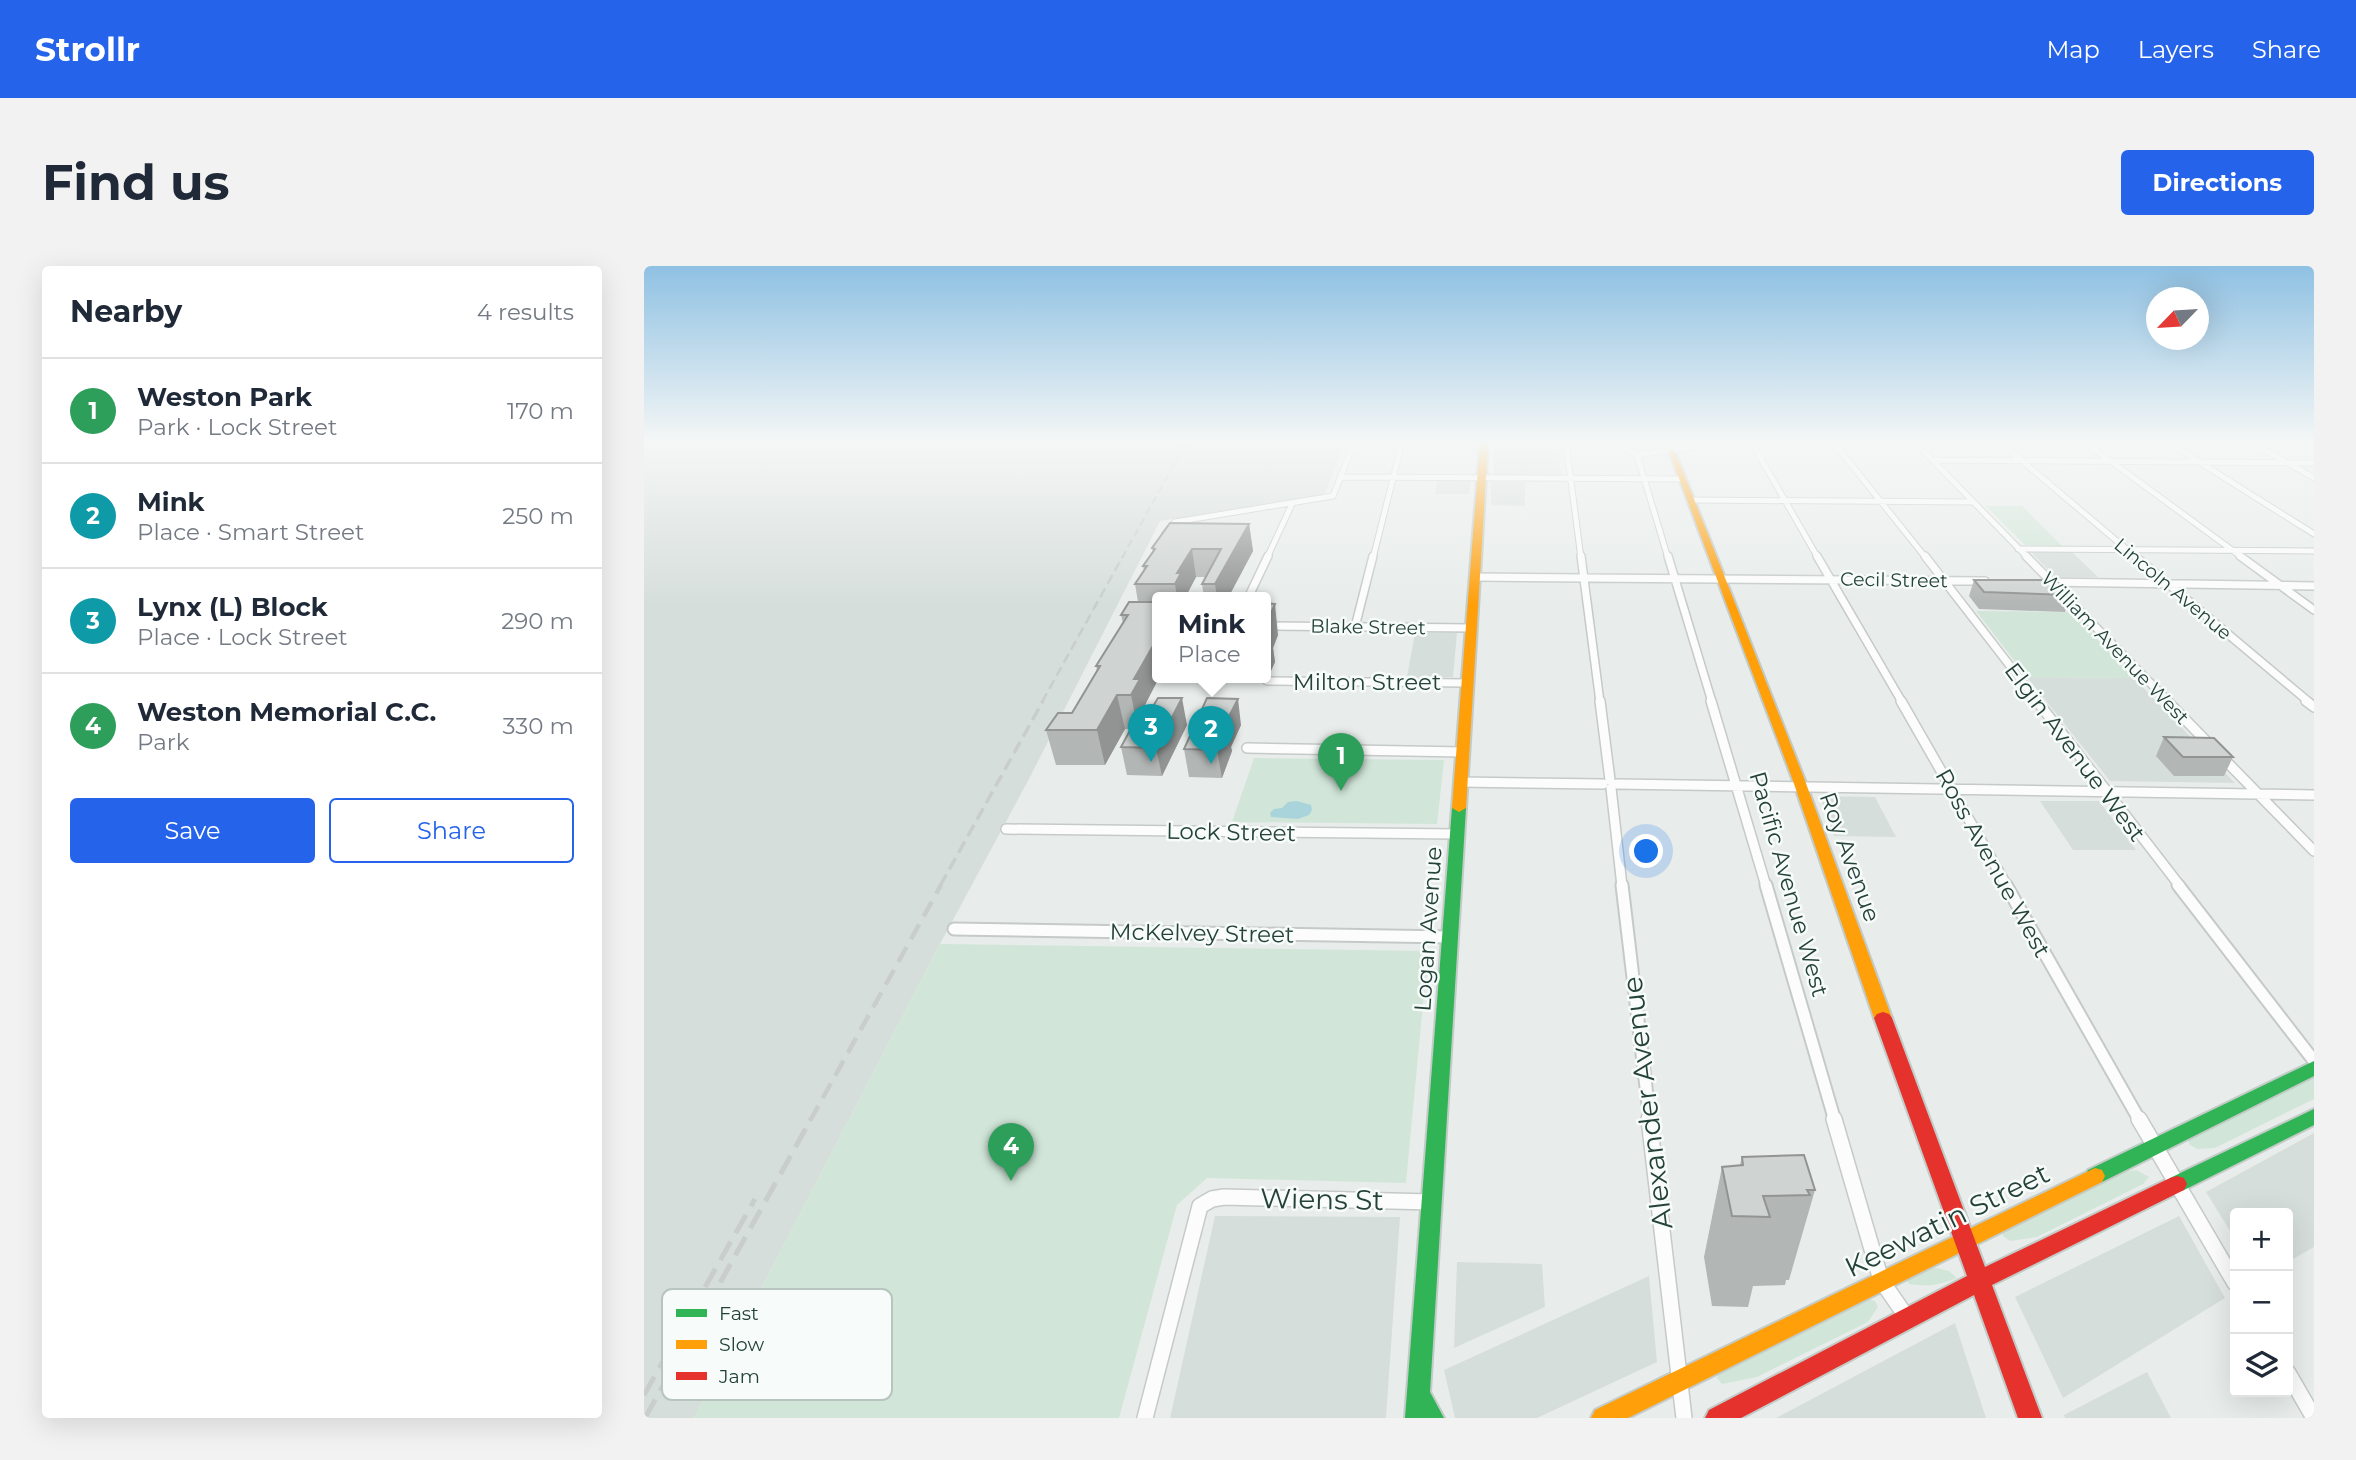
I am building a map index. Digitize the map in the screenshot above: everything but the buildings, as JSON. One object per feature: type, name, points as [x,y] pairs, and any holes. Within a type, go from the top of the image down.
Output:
[{"type":"main road","name":"Logan Avenue","points":[[1417,1418],[1481,497]]},
{"type":"main road","name":"Roy Avenue","points":[[1691,497],[1801,787],[1979,1281]]},
{"type":"main road","name":"Keewatin Street","points":[[1603,1418],[2314,1068]]},
{"type":"main road","points":[[1717,1418],[1979,1281],[2314,1116]]},
{"type":"main road","points":[[1979,1281],[2030,1418]]},
{"type":"main road","points":[[1418,1393],[1432,1418]]},
{"type":"street","points":[[1160,545],[1168,526],[1175,522],[1332,497]]},
{"type":"street","points":[[1355,627],[1388,497]]},
{"type":"street","name":"Alexander Avenue","points":[[1573,497],[1684,1418]]},
{"type":"street","name":"Pacific Avenue West","points":[[1649,497],[1737,786],[1881,1280],[1908,1319]]},
{"type":"street","name":"Ross Avenue West","points":[[1783,497],[2230,1274]]},
{"type":"street","name":"Elgin Avenue West","points":[[1877,497],[2314,1061]]},
{"type":"street","name":"William Avenue West","points":[[1968,497],[2314,851]]},
{"type":"street","name":"Lincoln Avenue","points":[[2064,497],[2314,707]]},
{"type":"street","points":[[2159,497],[2314,610]]},
{"type":"street","points":[[2254,497],[2314,534]]},
{"type":"street","points":[[1692,500],[1973,502]]},
{"type":"street","points":[[1251,592],[1292,504]]},
{"type":"street","points":[[2018,549],[2314,551]]},
{"type":"street","name":"Cecil Street","points":[[1475,577],[1997,582]]},
{"type":"street","points":[[2032,582],[2314,586]]},
{"type":"street","name":"Blake Street","points":[[1271,626],[1471,628]]},
{"type":"street","name":"Milton Street","points":[[1271,681],[1467,683]]},
{"type":"street","points":[[1247,748],[1463,751]]},
{"type":"street","points":[[1461,782],[2314,795]]},
{"type":"street","name":"Lock Street","points":[[1006,828],[1457,834]]},
{"type":"street","name":"McKelvey Street","points":[[954,929],[1450,937]]},
{"type":"street","name":"Wiens St","points":[[1145,1418],[1200,1206],[1212,1199],[1432,1202]]},
{"type":"street","points":[[2293,1382],[2314,1418]]},
{"type":"shaded area","points":[[644,497],[1319,497],[1160,521],[1029,779],[761,1289],[662,1289],[662,1400],[703,1400],[694,1418],[644,1418]]},
{"type":"shaded area","points":[[1491,497],[1525,497],[1525,506],[1491,505]]},
{"type":"shaded area","points":[[2031,552],[2072,552],[2098,577],[2055,577]]},
{"type":"shaded area","points":[[1415,633],[1457,633],[1453,677],[1407,677]]},
{"type":"shaded area","points":[[2027,677],[2134,678],[2235,783],[2110,781]]},
{"type":"shaded area","points":[[1820,796],[1875,797],[1896,837],[1834,836]]},
{"type":"shaded area","points":[[2040,801],[2099,801],[2136,850],[2073,850]]},
{"type":"shaded area","points":[[2314,1133],[2314,1247],[2293,1259],[2293,1208],[2230,1208],[2230,1231],[2206,1192]]},
{"type":"shaded area","points":[[1215,1216],[1400,1217],[1386,1418],[1170,1418]]},
{"type":"shaded area","points":[[2179,1216],[2225,1298],[2063,1398],[2015,1297]]},
{"type":"shaded area","points":[[1457,1262],[1542,1264],[1545,1307],[1454,1348]]},
{"type":"shaded area","points":[[1649,1276],[1657,1362],[1537,1418],[1455,1418],[1444,1370]]},
{"type":"shaded area","points":[[1955,1323],[1986,1418],[1776,1418]]},
{"type":"shaded area","points":[[2147,1372],[2171,1418],[2065,1418],[2064,1415]]},
{"type":"green space","points":[[1986,506],[2022,506],[2062,546],[2025,545]]},
{"type":"green space","points":[[1976,611],[2071,612],[2134,678],[2027,677]]},
{"type":"green space","points":[[1254,758],[1444,760],[1437,824],[1232,822]]},
{"type":"green space","points":[[940,944],[1428,951],[1406,1183],[1207,1178],[1177,1205],[1119,1418],[694,1418],[703,1400],[892,1400],[892,1289],[761,1289]]},
{"type":"green space","points":[[2314,1077],[2314,1099],[2215,1148],[2197,1149],[2189,1144],[2189,1140],[2196,1134]]},
{"type":"green space","points":[[2136,1170],[2149,1177],[2143,1184],[2037,1237],[2010,1241],[2003,1236],[2003,1233],[2013,1226],[2124,1172]]},
{"type":"green space","points":[[1924,1269],[1949,1271],[1957,1278],[1928,1285],[1909,1284],[1906,1279]]},
{"type":"green space","points":[[1868,1299],[1875,1301],[1878,1307],[1868,1322],[1757,1377],[1722,1384],[1717,1378],[1718,1371]]},
{"type":"water","points":[[1297,801],[1311,805],[1309,815],[1298,819],[1271,817],[1270,813],[1274,809]]},
{"type":"railway","points":[[1122,558],[1156,497]]},
{"type":"railway","points":[[1042,702],[1123,556]]},
{"type":"railway","points":[[940,886],[1043,701]]},
{"type":"railway","points":[[810,1121],[941,885]]},
{"type":"railway","points":[[717,1289],[811,1119]]},
{"type":"railway","points":[[704,1289],[755,1199]]},
{"type":"railway","points":[[644,1395],[662,1363]]},
{"type":"railway","points":[[645,1418],[662,1387]]},
{"type":"traffic: fast","points":[[1417,1418],[1459,808]]},
{"type":"traffic: fast","points":[[2095,1176],[2314,1068]]},
{"type":"traffic: fast","points":[[2177,1184],[2314,1116]]},
{"type":"traffic: fast","points":[[1419,1395],[1432,1418]]},
{"type":"traffic: slow","points":[[1459,808],[1480,497]]},
{"type":"traffic: slow","points":[[1689,497],[1798,778],[1883,1018]]},
{"type":"traffic: slow","points":[[1603,1418],[2095,1176]]},
{"type":"traffic: jam","points":[[1883,1018],[2030,1418]]},
{"type":"traffic: jam","points":[[1717,1418],[1979,1281],[2177,1184]]},
{"type":"place","name":"Lynx (L) Block","points":[[1151,762]]},
{"type":"place","name":"Mink","points":[[1211,764]]},
{"type":"place","name":"Weston Park","points":[[1341,791]]},
{"type":"place","name":"Weston Memorial C.C.","points":[[1011,1181]]}]
